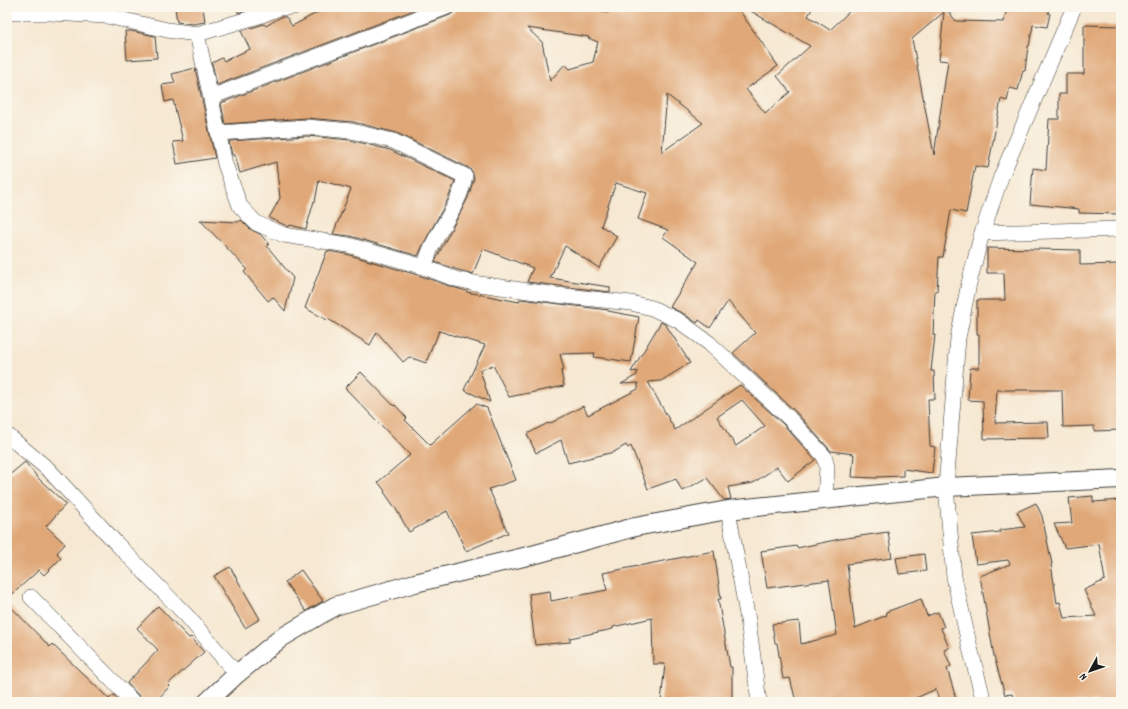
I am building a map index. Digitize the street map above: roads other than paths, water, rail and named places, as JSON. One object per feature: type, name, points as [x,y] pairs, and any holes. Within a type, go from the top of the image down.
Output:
[{"type":"street","points":[[14,13],[107,16],[167,30],[197,34],[259,16],[279,8],[293,7]]},
{"type":"street","points":[[211,97],[447,7]]},
{"type":"street","points":[[984,702],[954,577],[946,487],[958,338],[968,283],[982,233],[1002,177],[1074,7]]},
{"type":"street","points":[[197,34],[219,132],[224,164],[240,206],[256,222],[284,235],[348,245],[424,267],[456,279],[556,296],[632,303],[652,308],[679,321],[720,353],[789,418],[824,456],[827,467],[825,500]]},
{"type":"street","points":[[219,132],[307,127],[351,131],[393,141],[465,176],[463,188],[433,244],[424,267]]},
{"type":"street","points":[[982,233],[1121,229]]},
{"type":"street","points":[[7,435],[49,470],[116,543],[187,616],[237,674]]},
{"type":"street","points":[[206,702],[281,638],[335,606],[416,583],[536,554],[635,527],[728,510],[946,487],[1121,479]]},
{"type":"street","points":[[728,510],[748,620],[759,702]]},
{"type":"street","points":[[31,598],[133,702]]}]
